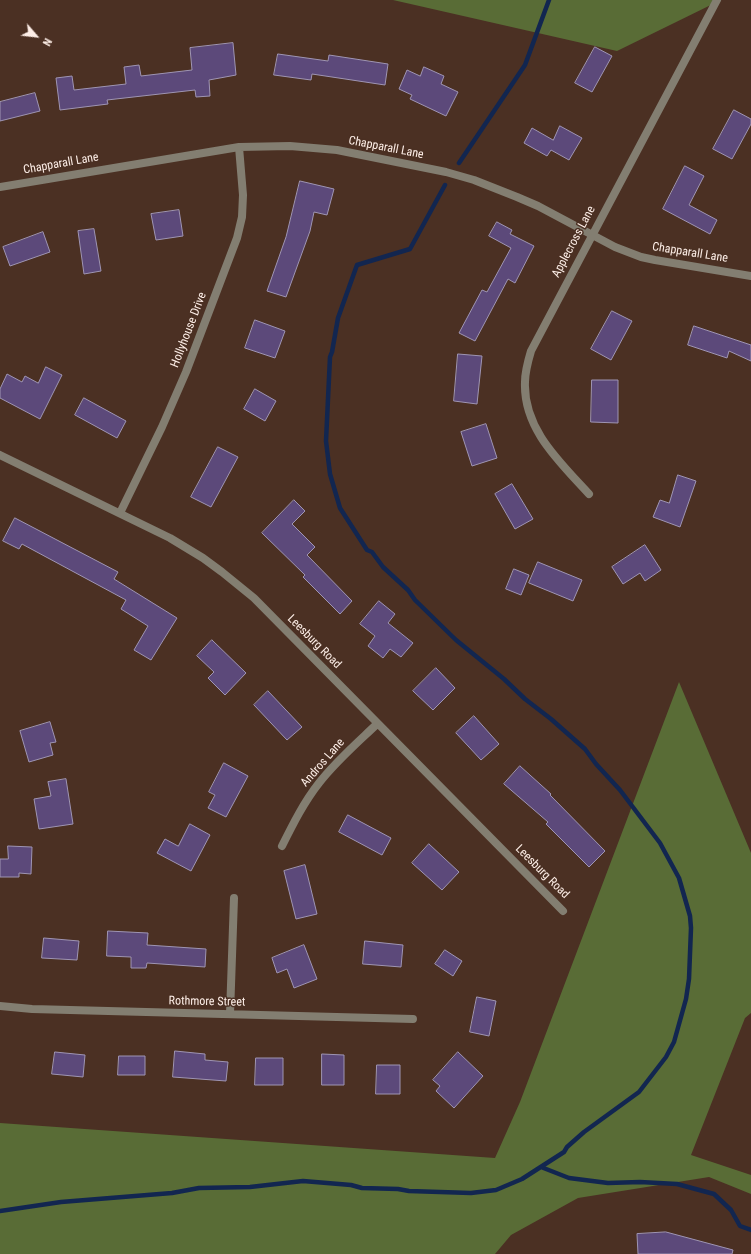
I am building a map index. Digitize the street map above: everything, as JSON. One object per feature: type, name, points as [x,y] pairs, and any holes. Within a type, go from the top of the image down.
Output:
[{"type":"street","name":"Applecross Lane","points":[[589,494],[548,448],[536,429],[527,405],[525,383],[531,351],[718,0]]},
{"type":"street","name":"Chapparall Lane","points":[[0,187],[239,147],[290,146],[337,150],[446,172],[474,180],[517,197],[615,247],[641,257],[751,276]]},
{"type":"street","name":"Hollyhouse Drive","points":[[120,513],[162,427],[186,372],[237,238],[242,217],[243,195],[239,147]]},
{"type":"street","name":"Leesburg Road","points":[[0,455],[170,538],[203,558],[222,572],[254,598],[563,911]]},
{"type":"street","name":"Andros Lane","points":[[282,846],[300,812],[319,783],[343,756],[377,724]]},
{"type":"street","points":[[230,1014],[234,898]]},
{"type":"street","name":"Rothmore Street","points":[[0,1006],[32,1009],[413,1019]]},
{"type":"green space","points":[[393,0],[721,0],[617,51]]},
{"type":"green space","points":[[679,682],[751,853],[751,1013],[745,1018],[691,1155],[751,1175],[751,1194],[709,1177],[578,1198],[511,1235],[495,1254],[0,1254],[0,1123],[495,1158],[520,1102]]},
{"type":"building","points":[[233,43],[236,75],[209,80],[210,96],[196,97],[195,90],[107,100],[108,104],[60,110],[56,78],[72,76],[74,90],[126,84],[124,67],[139,65],[141,76],[192,70],[190,48]]},
{"type":"building","points":[[595,47],[612,56],[592,92],[575,83]]},
{"type":"building","points":[[278,54],[328,61],[329,55],[388,64],[385,85],[312,74],[311,80],[274,75]]},
{"type":"building","points":[[424,67],[444,76],[441,84],[458,92],[446,116],[410,99],[412,95],[399,89],[407,70],[420,76]]},
{"type":"building","points":[[35,93],[40,111],[0,121],[0,102]]},
{"type":"building","points":[[734,110],[751,119],[751,124],[732,159],[713,149]]},
{"type":"building","points":[[560,126],[582,138],[569,160],[551,150],[547,156],[524,143],[532,128],[553,140]]},
{"type":"building","points":[[685,166],[704,176],[689,205],[717,220],[710,234],[663,209]]},
{"type":"building","points":[[300,181],[334,189],[327,215],[314,212],[310,231],[286,297],[267,291],[286,237]]},
{"type":"building","points":[[179,210],[183,236],[156,240],[151,214]]},
{"type":"building","points":[[497,222],[512,230],[510,234],[534,246],[515,283],[508,279],[475,341],[459,333],[482,290],[487,292],[511,248],[489,236]]},
{"type":"building","points":[[94,229],[101,271],[84,274],[78,231]]},
{"type":"building","points":[[43,232],[50,252],[10,266],[3,247]]},
{"type":"building","points":[[612,311],[632,321],[611,360],[591,349]]},
{"type":"building","points":[[255,320],[285,331],[275,358],[245,348]]},
{"type":"building","points":[[694,326],[751,345],[751,361],[729,351],[727,358],[688,345]]},
{"type":"building","points":[[458,354],[482,356],[477,404],[454,401]]},
{"type":"building","points":[[46,367],[62,375],[40,419],[0,398],[0,389],[7,374],[22,382],[25,376],[38,383]]},
{"type":"building","points":[[592,380],[618,380],[618,423],[591,422]]},
{"type":"building","points":[[255,389],[276,401],[265,421],[244,409]]},
{"type":"building","points":[[84,398],[126,421],[117,438],[75,415]]},
{"type":"building","points":[[486,424],[497,458],[472,466],[461,432]]},
{"type":"building","points":[[218,447],[238,457],[211,507],[191,497]]},
{"type":"building","points":[[678,475],[696,481],[680,527],[653,517],[660,500],[669,503]]},
{"type":"building","points":[[512,484],[533,519],[515,529],[495,494]]},
{"type":"building","points":[[294,500],[305,511],[292,524],[315,547],[307,555],[352,601],[340,614],[303,577],[305,575],[262,533]]},
{"type":"building","points":[[15,518],[118,572],[114,579],[177,618],[151,660],[134,650],[148,626],[121,609],[126,600],[22,544],[19,549],[3,541]]},
{"type":"building","points":[[645,545],[661,570],[645,581],[640,573],[623,584],[612,567]]},
{"type":"building","points":[[538,562],[582,580],[573,601],[529,583]]},
{"type":"building","points":[[514,569],[529,575],[521,595],[506,589]]},
{"type":"building","points":[[379,601],[395,614],[388,623],[413,643],[401,657],[390,649],[383,658],[368,646],[375,636],[360,624]]},
{"type":"building","points":[[212,640],[246,673],[225,695],[208,678],[214,672],[197,656]]},
{"type":"building","points":[[436,668],[455,688],[433,710],[413,691]]},
{"type":"building","points":[[268,691],[302,727],[287,740],[254,705]]},
{"type":"building","points":[[474,716],[499,744],[481,760],[456,733]]},
{"type":"building","points":[[50,722],[56,742],[50,743],[53,755],[29,762],[20,731]]},
{"type":"building","points":[[224,763],[248,776],[226,817],[208,808],[215,795],[209,792]]},
{"type":"building","points":[[520,766],[551,794],[550,795],[605,851],[589,867],[546,824],[548,822],[504,784]]},
{"type":"building","points":[[66,779],[73,824],[39,829],[34,799],[51,796],[48,782]]},
{"type":"building","points":[[348,815],[391,838],[382,855],[339,832]]},
{"type":"building","points":[[190,824],[210,835],[191,871],[157,853],[165,839],[178,846]]},
{"type":"building","points":[[429,844],[459,872],[442,890],[412,863]]},
{"type":"building","points":[[8,846],[32,847],[31,874],[19,873],[19,877],[0,877],[0,859],[8,859]]},
{"type":"building","points":[[305,865],[317,914],[296,919],[284,871]]},
{"type":"building","points":[[108,931],[148,933],[147,945],[206,949],[205,967],[147,963],[146,968],[131,968],[131,957],[107,956]]},
{"type":"building","points":[[44,938],[79,941],[77,960],[42,958]]},
{"type":"building","points":[[365,941],[403,945],[401,967],[363,964]]},
{"type":"building","points":[[304,945],[317,979],[294,988],[287,969],[277,973],[272,958]]},
{"type":"building","points":[[445,950],[462,961],[453,976],[435,964]]},
{"type":"building","points":[[477,997],[496,1001],[489,1036],[470,1032]]},
{"type":"building","points":[[175,1051],[205,1054],[205,1060],[228,1062],[226,1081],[173,1077]]},
{"type":"building","points":[[55,1052],[85,1055],[83,1077],[52,1074]]},
{"type":"building","points":[[458,1052],[483,1076],[454,1108],[436,1091],[440,1086],[433,1080]]},
{"type":"building","points":[[322,1054],[344,1055],[344,1085],[322,1085]]},
{"type":"building","points":[[119,1056],[145,1056],[145,1075],[118,1075]]},
{"type":"building","points":[[256,1058],[283,1058],[283,1085],[255,1085]]},
{"type":"building","points":[[377,1065],[400,1065],[400,1094],[376,1094]]},
{"type":"building","points":[[666,1232],[733,1250],[732,1254],[638,1254],[637,1234]]},
{"type":"waterway","points":[[459,163],[525,65],[549,0]]},
{"type":"waterway","points":[[0,1211],[61,1202],[172,1193],[199,1188],[250,1187],[303,1181],[351,1185],[362,1188],[398,1189],[409,1191],[471,1193],[496,1190],[522,1179],[564,1152],[567,1147],[584,1132],[639,1092],[666,1057],[674,1042],[686,999],[689,979],[691,928],[690,916],[679,878],[660,843],[620,790],[596,764],[585,749],[456,640],[415,600],[408,590],[383,567],[372,552],[367,550],[340,508],[330,474],[326,441],[330,357],[338,318],[357,265],[410,249],[445,185]]},
{"type":"waterway","points":[[541,1167],[569,1178],[608,1183],[640,1182],[677,1184],[714,1194],[731,1210],[740,1226],[751,1230]]}]
